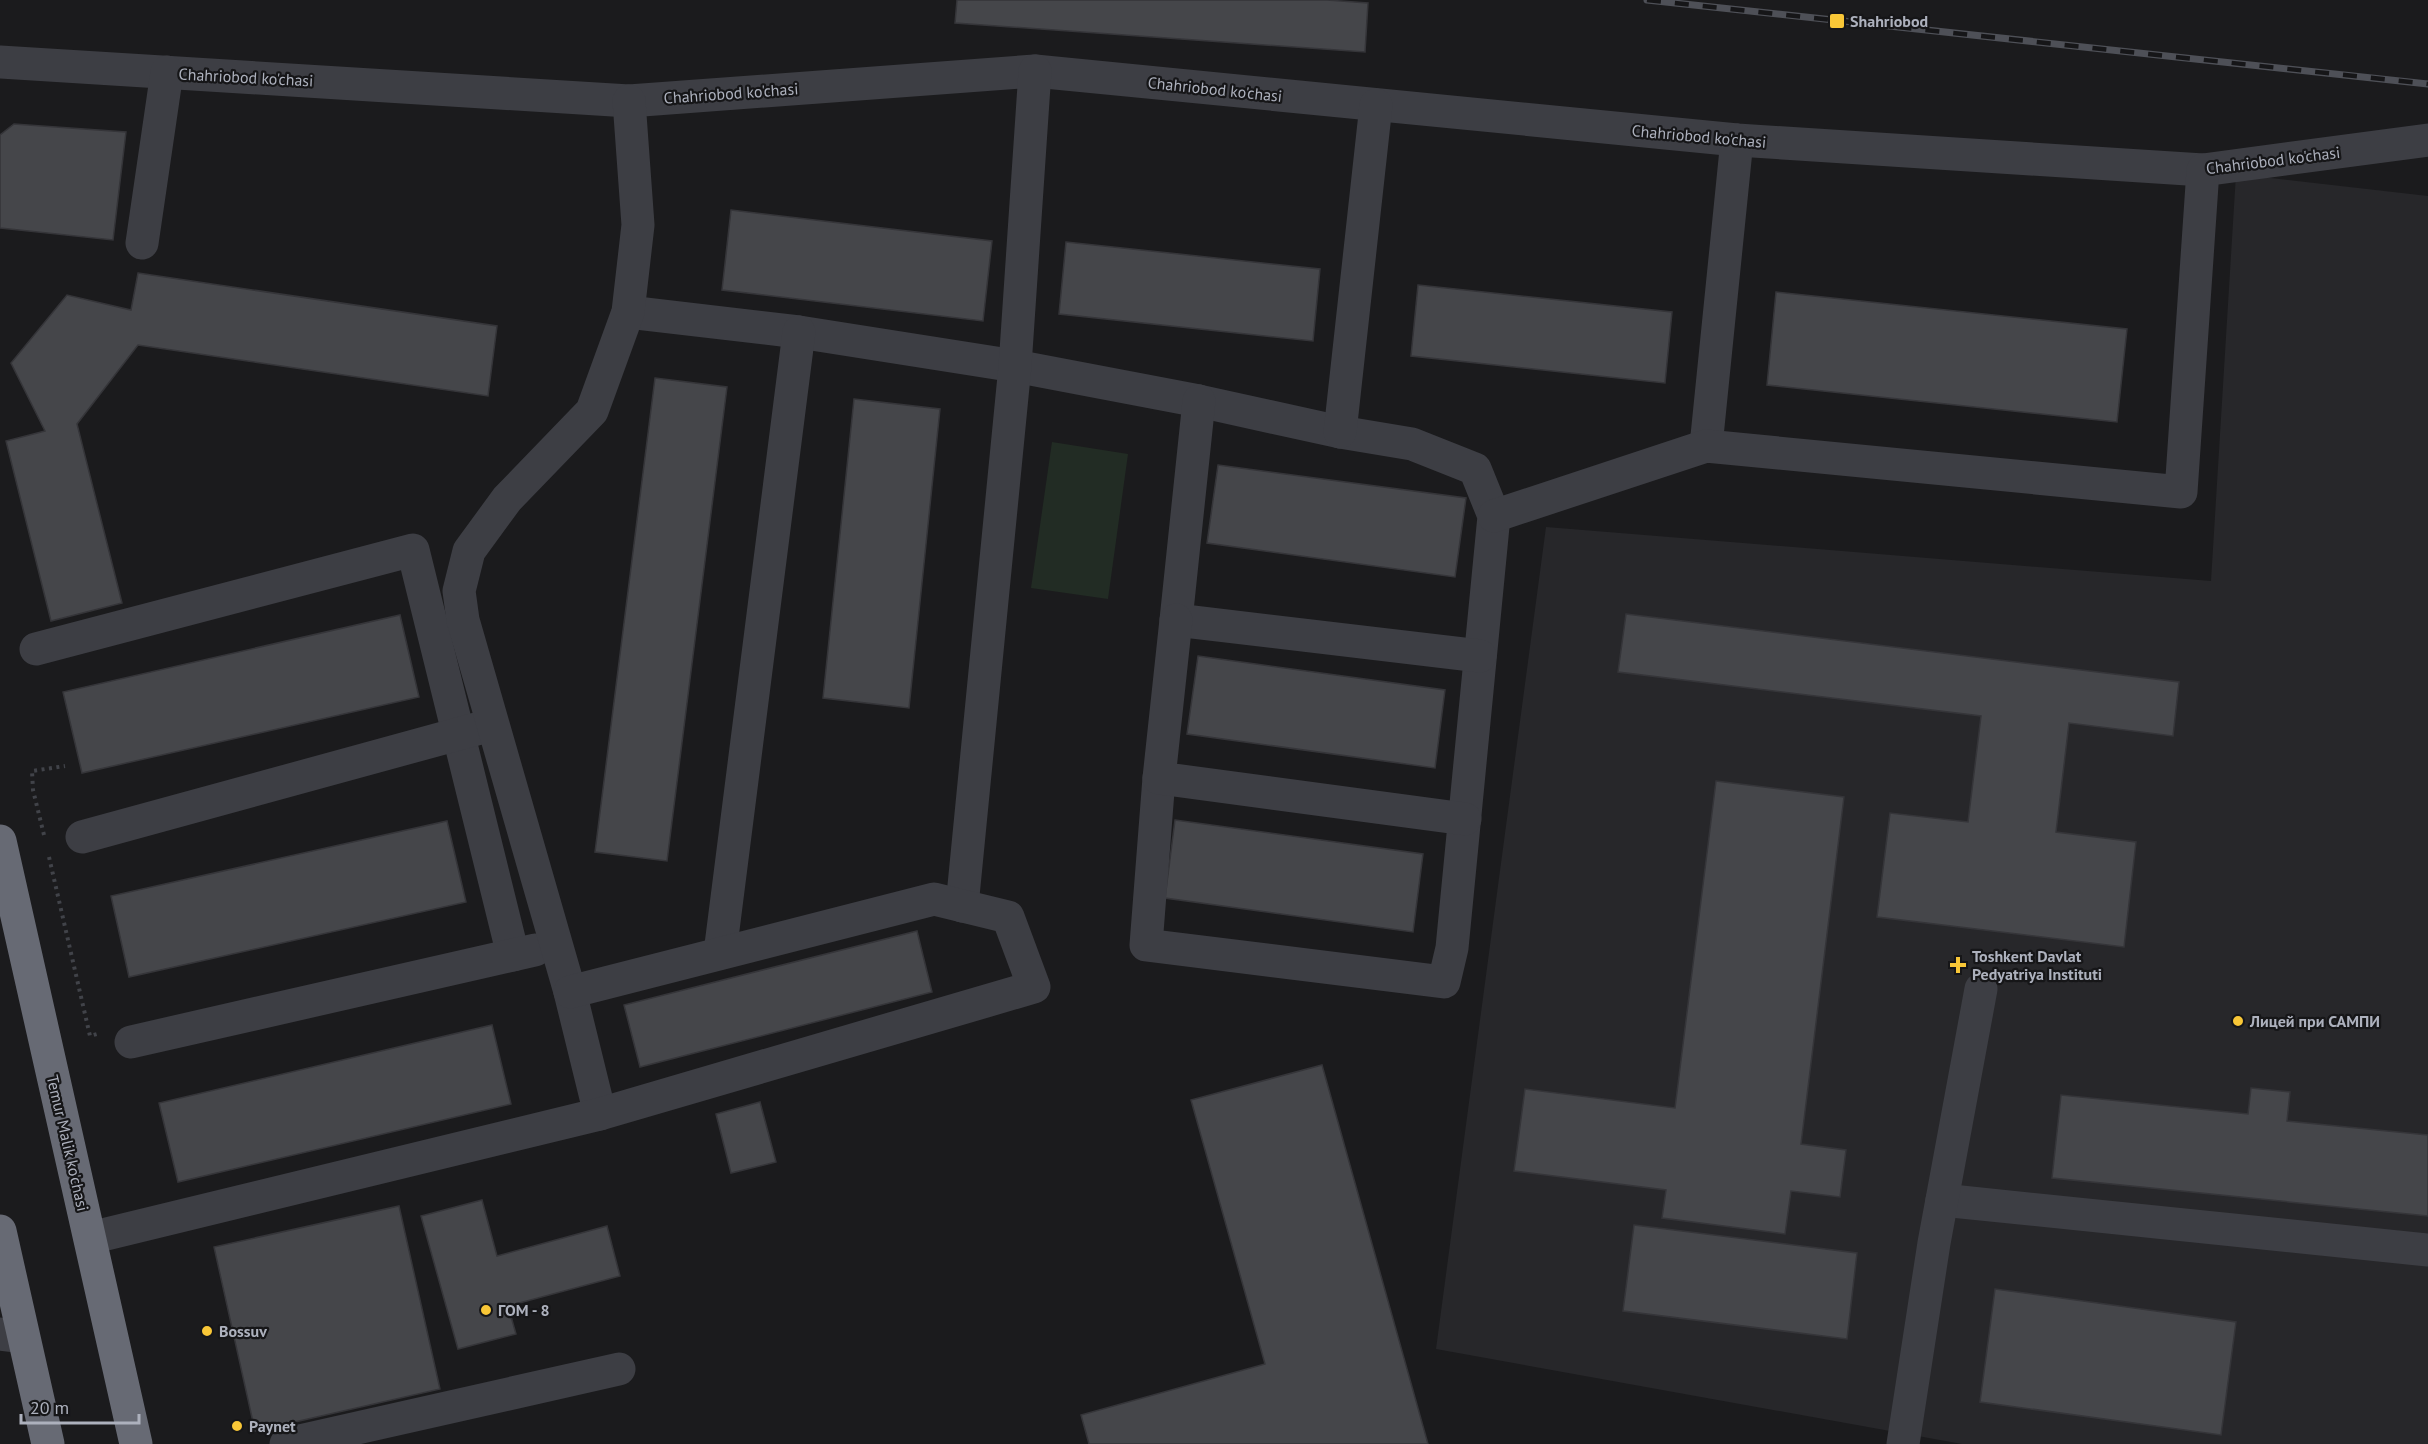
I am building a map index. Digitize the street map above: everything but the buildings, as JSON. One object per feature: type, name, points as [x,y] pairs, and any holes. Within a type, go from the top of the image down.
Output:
[{"type":"highway","name":"Temur Malik ko'chasi","points":[[0,841],[136,1444]]},
{"type":"highway","points":[[0,1231],[11,1336],[48,1444]]},
{"type":"street","name":"Chahriobod ko'chasi","points":[[0,62],[629,101],[1035,71],[1737,140],[2203,170],[2428,140]]},
{"type":"street","points":[[962,906],[1015,366],[1035,71]]},
{"type":"street","points":[[142,243],[167,72]]},
{"type":"street","points":[[600,1114],[557,945],[463,620],[459,591],[469,551],[507,500],[592,411],[628,312],[638,225],[629,101]]},
{"type":"street","points":[[1340,432],[1376,105]]},
{"type":"street","points":[[1707,446],[1737,140]]},
{"type":"street","points":[[1494,516],[1707,446],[2181,492],[2203,170]]},
{"type":"street","points":[[628,312],[799,332],[1015,366],[1199,401],[1340,432],[1412,444],[1475,470],[1494,516],[1452,948],[1443,982],[1146,945],[1160,778],[1199,401]]},
{"type":"street","points":[[720,953],[799,332]]},
{"type":"street","points":[[36,649],[412,550],[513,955]]},
{"type":"street","points":[[1176,620],[1480,656]]},
{"type":"street","points":[[82,837],[493,724]]},
{"type":"street","points":[[1160,778],[1465,819]]},
{"type":"street","points":[[90,1238],[600,1114],[1034,987],[1008,917],[934,899],[570,992]]},
{"type":"street","points":[[131,1042],[557,945]]},
{"type":"street","points":[[1903,1444],[1942,1200],[1981,989]]},
{"type":"street","points":[[1942,1200],[2428,1250]]},
{"type":"street","points":[[286,1444],[619,1369]]},
{"type":"path","points":[[33,790],[32,771],[65,766]]},
{"type":"path","points":[[61,908],[87,1024]]},
{"type":"shaded area","name":"Toshkent Davlat Pedyatriya Instituti","points":[[2236,174],[2428,196],[2428,1444],[1962,1444],[1436,1349],[1546,527],[2211,581]]},
{"type":"shaded area","points":[[1052,442],[1128,454],[1108,599],[1031,588]]},
{"type":"railway","points":[[1647,0],[2428,84]]},
{"type":"place","name":"Shahriobod","points":[[1837,21]]},
{"type":"place","name":"Toshkent Davlat Pedyatriya Instituti","points":[[1958,965]]},
{"type":"place","name":"Лицей при САМПИ","points":[[2238,1021]]},
{"type":"place","name":"ГОМ - 8","points":[[486,1310]]},
{"type":"place","name":"Bossuv","points":[[207,1331]]},
{"type":"place","name":"Paynet","points":[[237,1426]]}]
